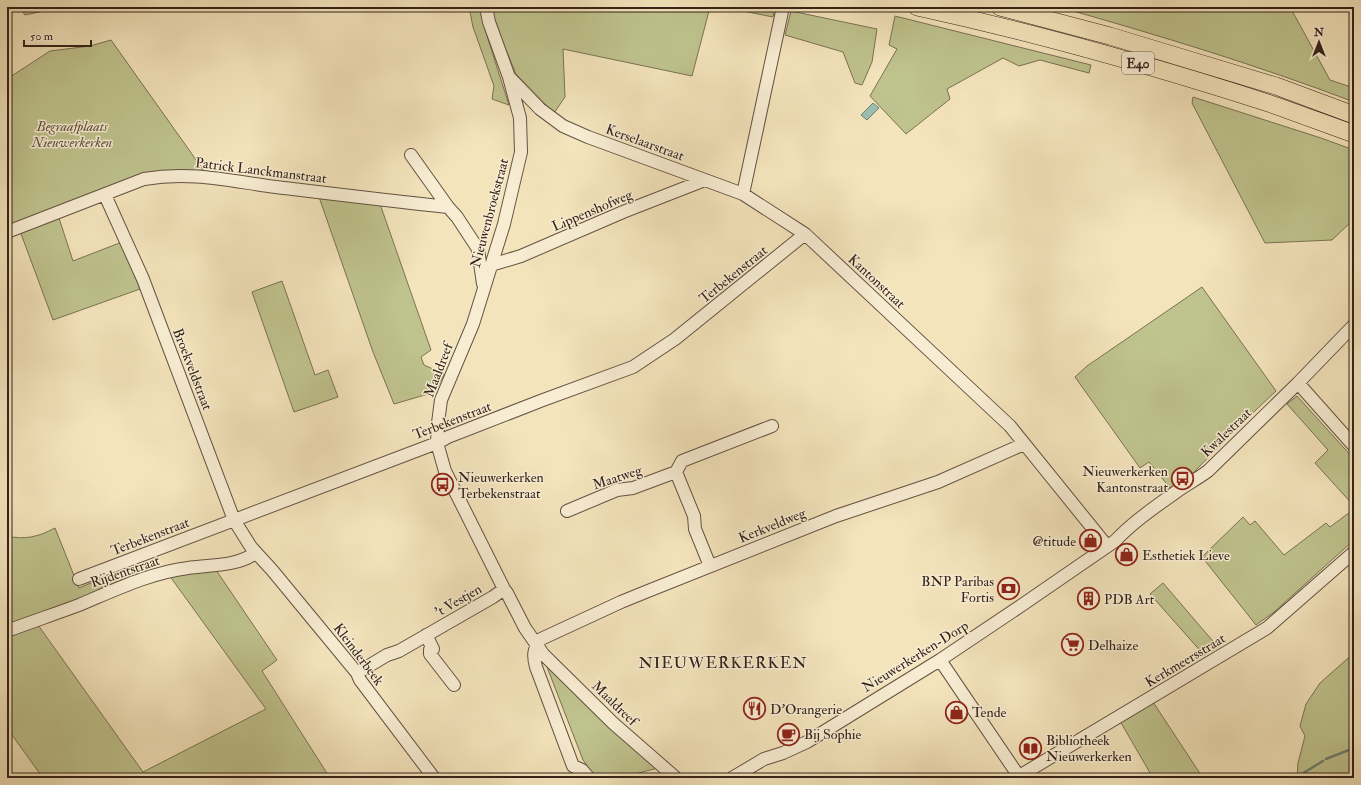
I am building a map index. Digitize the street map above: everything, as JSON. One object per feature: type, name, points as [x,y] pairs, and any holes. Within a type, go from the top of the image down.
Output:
[{"type":"highway","name":"E40","points":[[917,7],[977,20],[1107,54],[1270,104],[1354,134]]},
{"type":"highway","name":"E40","points":[[1000,7],[1118,38],[1276,86],[1354,115]]},
{"type":"street","name":"Nieuwenbroekstraat","points":[[484,287],[504,224],[521,152],[520,118],[489,22],[486,7]]},
{"type":"street","points":[[743,194],[783,7]]},
{"type":"street","name":"Kerselaarstraat","points":[[508,77],[540,109],[563,126],[588,137],[743,194]]},
{"type":"street","points":[[520,118],[528,109],[540,109]]},
{"type":"street","name":"Maaldreef","points":[[411,154],[448,207],[457,217],[478,249],[484,287],[473,324],[441,400],[437,443],[445,471],[504,589],[525,628],[543,654],[612,723],[676,778]]},
{"type":"street","name":"Patrick Lanckmanstraat","points":[[7,232],[144,179],[160,176],[215,177],[270,186],[448,207]]},
{"type":"street","name":"Lippenshofweg","points":[[491,265],[521,256],[623,212],[705,180]]},
{"type":"street","name":"Kantonstraat","points":[[743,194],[805,234],[1010,426],[1107,546]]},
{"type":"street","name":"Broekveldstraat","points":[[105,195],[143,279],[234,520],[255,553]]},
{"type":"street","name":"Terbekenstraat","points":[[79,579],[412,451],[437,443],[448,437],[543,400],[634,367],[675,339],[805,234]]},
{"type":"street","name":"Kwalestraat","points":[[1107,546],[1115,541],[1126,529],[1172,495],[1208,472],[1354,325]]},
{"type":"street","points":[[1298,383],[1354,446]]},
{"type":"street","name":"Maatweg","points":[[567,511],[617,490],[633,488],[676,472],[682,461],[772,426]]},
{"type":"street","name":"Kerkveldweg","points":[[537,645],[541,640],[621,602],[836,516],[938,482],[1024,444]]},
{"type":"street","points":[[676,472],[694,516],[695,529],[710,566]]},
{"type":"street","name":"Nieuwerkerken-Dorp","points":[[732,778],[764,759],[783,753],[807,742],[940,660],[1107,546]]},
{"type":"street","name":"Kerkmeersstraat","points":[[1018,777],[1267,628],[1354,552]]},
{"type":"street","name":"Rijdentstraat","points":[[7,631],[78,605],[145,577],[185,568],[238,562],[249,558],[255,553]]},
{"type":"street","name":"Kleinderbeek","points":[[255,553],[282,582],[357,673],[360,680],[434,778]]},
{"type":"street","name":"'t Vestjen","points":[[357,673],[387,655],[400,651],[493,597],[504,589]]},
{"type":"street","name":"'t Vestjen","points":[[426,635],[434,648],[430,650],[430,654],[454,684]]},
{"type":"street","points":[[537,645],[533,656],[534,660],[573,766],[582,770],[589,778]]},
{"type":"street","points":[[940,660],[1018,777]]},
{"type":"green space","points":[[19,7],[62,7],[25,15]]},
{"type":"green space","points":[[469,7],[480,7],[487,36],[509,105],[492,99],[494,86],[473,27]]},
{"type":"green space","points":[[491,7],[710,7],[692,76],[563,49],[565,97],[554,113],[516,74],[497,28]]},
{"type":"green space","points":[[723,7],[775,7],[773,17]]},
{"type":"green space","points":[[1059,7],[1290,7],[1330,80],[1354,88],[1354,102],[1281,75],[1207,51]]},
{"type":"green space","points":[[791,11],[877,29],[872,62],[862,85],[855,83],[843,52],[785,35]]},
{"type":"green space","points":[[895,16],[1091,65],[1089,73],[1040,60],[1019,66],[1003,58],[947,89],[950,99],[906,134],[870,96],[897,49],[889,45]]},
{"type":"green space","name":"Begraafplaats Nieuwerkerken","points":[[111,40],[204,171],[178,171],[7,230],[7,79],[50,51],[90,46]]},
{"type":"green space","points":[[1193,97],[1354,150],[1354,219],[1332,240],[1265,243],[1192,103]]},
{"type":"green space","points":[[319,197],[380,204],[431,350],[421,357],[424,365],[444,374],[435,392],[394,404],[373,352]]},
{"type":"green space","points":[[58,215],[73,261],[122,242],[140,289],[53,320],[20,231]]},
{"type":"green space","points":[[282,281],[315,375],[328,370],[338,397],[294,412],[252,292]]},
{"type":"green space","points":[[1202,287],[1276,391],[1190,476],[1170,488],[1149,462],[1140,468],[1075,377],[1087,366]]},
{"type":"green space","points":[[1297,396],[1354,459],[1354,506],[1315,463],[1328,450],[1287,404]]},
{"type":"green space","points":[[1354,509],[1354,540],[1274,612],[1256,625],[1202,557],[1243,517],[1250,525],[1255,521],[1284,555],[1326,523],[1330,527]]},
{"type":"green space","points":[[55,528],[79,588],[145,560],[149,573],[7,628],[7,536],[26,538],[43,534]]},
{"type":"green space","points":[[214,567],[277,660],[262,671],[330,778],[43,778],[7,728],[7,636],[38,625],[143,772],[266,709],[169,575]]},
{"type":"green space","points":[[1163,583],[1218,647],[1204,655],[1150,594]]},
{"type":"green space","points":[[1354,653],[1354,776],[1351,778],[1297,778],[1298,763],[1305,736],[1300,726],[1306,704],[1320,683]]},
{"type":"green space","points":[[547,667],[609,726],[658,768],[619,778],[596,778],[583,760]]},
{"type":"green space","points":[[1153,702],[1203,778],[1153,778],[1120,721]]},
{"type":"shaded area","points":[[873,103],[879,108],[867,120],[861,115]]},
{"type":"waterway","points":[[1326,759],[1354,748]]},
{"type":"waterway","points":[[1297,777],[1323,761]]},
{"type":"place","name":"Nieuwerkerken Kantonstraat","points":[[1183,479]]},
{"type":"place","name":"Nieuwerkerken Terbekenstraat","points":[[443,485]]},
{"type":"place","name":"@titude","points":[[1091,541]]},
{"type":"place","name":"Esthetiek Lieve","points":[[1127,555]]},
{"type":"place","name":"BNP Paribas Fortis","points":[[1009,589]]},
{"type":"place","name":"PDB Art","points":[[1089,599]]},
{"type":"place","name":"Delhaize","points":[[1073,645]]},
{"type":"place","name":"D'Orangerie","points":[[755,709]]},
{"type":"place","name":"Tende","points":[[956,712]]},
{"type":"place","name":"Bij Sophie","points":[[788,734]]},
{"type":"place","name":"Bibliotheek Nieuwerkerken","points":[[1031,748]]},
{"type":"district","name":"NIEUWERKERKEN","points":[[723,662]]}]
